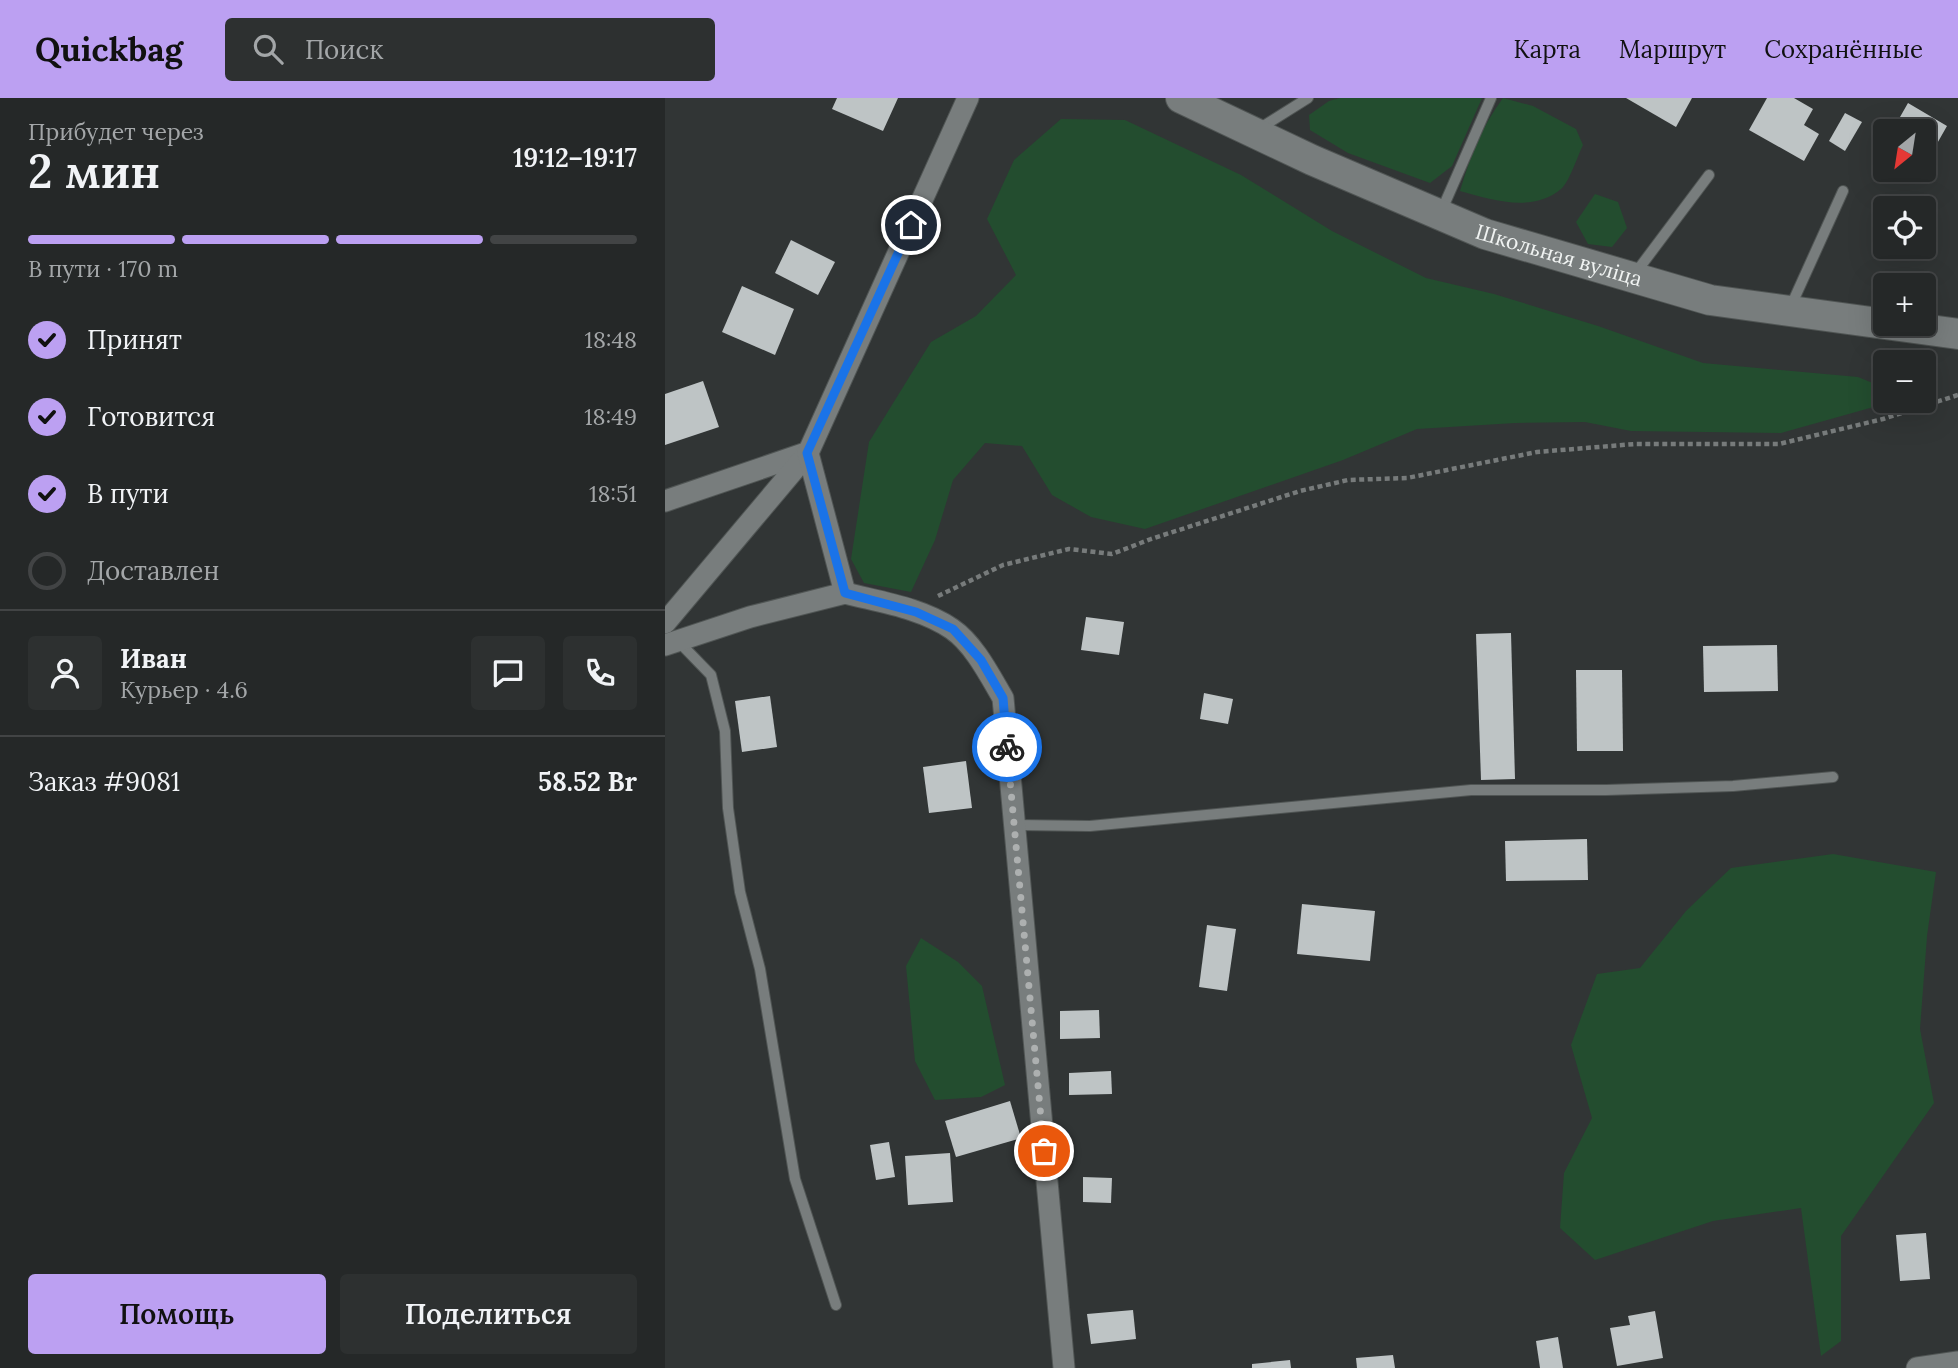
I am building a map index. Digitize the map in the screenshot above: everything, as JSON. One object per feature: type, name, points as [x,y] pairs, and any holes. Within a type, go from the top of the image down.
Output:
[{"type":"street","points":[[665,623],[807,453],[968,98]]},
{"type":"street","name":"Школьная вуліца","points":[[1181,98],[1312,160],[1485,234],[1710,300],[1958,334]]},
{"type":"street","points":[[665,501],[807,453]]},
{"type":"street","points":[[807,453],[845,593]]},
{"type":"street","points":[[671,643],[750,617],[845,593],[916,612],[953,629],[981,660],[1003,698],[1064,1368]]},
{"type":"street","points":[[1917,1368],[1958,1362]]},
{"type":"lane","points":[[1255,132],[1308,98]]},
{"type":"lane","points":[[1440,215],[1491,98]]},
{"type":"lane","points":[[1633,277],[1709,175]]},
{"type":"lane","points":[[1789,311],[1843,191]]},
{"type":"lane","points":[[671,643],[711,675],[725,730],[728,808],[740,892],[761,969],[795,1179],[836,1305]]},
{"type":"lane","points":[[1014,825],[1090,825],[1471,790],[1606,790],[1720,786],[1833,777]]},
{"type":"path","points":[[901,608],[944,594],[1003,565],[1069,549],[1112,554],[1300,491],[1348,480],[1407,478],[1538,452],[1621,445],[1779,444],[1883,419],[1958,395]]},
{"type":"green space","points":[[1340,98],[1482,98],[1452,166],[1430,183],[1348,153],[1310,130],[1309,115],[1329,101]]},
{"type":"green space","points":[[1503,98],[1533,106],[1576,129],[1583,145],[1564,186],[1550,196],[1525,203],[1498,201],[1460,191],[1477,142]]},
{"type":"green space","points":[[1061,119],[1125,120],[1241,175],[1332,231],[1426,278],[1494,294],[1598,326],[1703,363],[1858,377],[1873,383],[1873,407],[1781,433],[1631,431],[1585,422],[1417,429],[1343,460],[1145,529],[1091,517],[1052,495],[1022,446],[985,443],[953,480],[935,540],[911,592],[864,583],[851,559],[869,442],[931,342],[976,316],[1016,275],[987,219],[1014,160]]},
{"type":"green space","points":[[1595,194],[1618,202],[1627,228],[1612,247],[1588,244],[1576,222]]},
{"type":"green space","points":[[1833,854],[1936,872],[1927,936],[1920,1029],[1934,1103],[1841,1236],[1841,1341],[1821,1356],[1801,1208],[1713,1221],[1595,1260],[1560,1228],[1564,1173],[1592,1118],[1571,1045],[1597,974],[1640,968],[1686,911],[1731,868]]},
{"type":"green space","points":[[921,938],[958,962],[982,986],[1005,1085],[981,1097],[935,1100],[915,1061],[906,966]]},
{"type":"building","points":[[837,98],[898,98],[883,131],[832,109]]},
{"type":"building","points":[[1626,98],[1692,98],[1676,127]]},
{"type":"building","points":[[1767,98],[1794,98],[1813,109],[1804,125],[1819,134],[1804,161],[1749,130]]},
{"type":"building","points":[[1908,103],[1935,119],[1935,119],[1899,119]]},
{"type":"building","points":[[1845,113],[1862,122],[1845,151],[1829,141]]},
{"type":"building","points":[[1936,120],[1947,126],[1936,145]]},
{"type":"building","points":[[791,240],[835,262],[818,295],[775,273]]},
{"type":"building","points":[[742,286],[794,309],[775,355],[722,332]]},
{"type":"building","points":[[703,381],[719,427],[665,445],[665,394]]},
{"type":"building","points":[[1086,617],[1124,622],[1119,655],[1081,650]]},
{"type":"building","points":[[1511,633],[1515,779],[1481,780],[1476,634]]},
{"type":"building","points":[[1777,645],[1778,691],[1704,692],[1703,646]]},
{"type":"building","points":[[1576,670],[1622,670],[1623,751],[1577,751]]},
{"type":"building","points":[[1204,693],[1233,699],[1228,724],[1200,719]]},
{"type":"building","points":[[770,696],[777,747],[742,752],[735,701]]},
{"type":"building","points":[[966,761],[972,808],[929,813],[923,767]]},
{"type":"building","points":[[1587,839],[1588,880],[1506,881],[1505,841]]},
{"type":"building","points":[[1302,904],[1375,911],[1370,961],[1297,954]]},
{"type":"building","points":[[1207,925],[1236,929],[1227,991],[1199,987]]},
{"type":"building","points":[[1099,1010],[1100,1038],[1060,1039],[1060,1011]]},
{"type":"building","points":[[1111,1071],[1112,1094],[1069,1095],[1069,1073]]},
{"type":"building","points":[[1010,1101],[1021,1138],[956,1157],[945,1121]]},
{"type":"building","points":[[889,1142],[895,1177],[876,1180],[870,1145]]},
{"type":"building","points":[[950,1153],[953,1202],[908,1205],[905,1156]]},
{"type":"building","points":[[1083,1177],[1112,1178],[1111,1203],[1083,1202]]},
{"type":"building","points":[[1926,1233],[1930,1279],[1900,1281],[1896,1235]]},
{"type":"building","points":[[1133,1310],[1136,1339],[1091,1344],[1087,1314]]},
{"type":"building","points":[[1655,1311],[1663,1358],[1617,1366],[1610,1328],[1630,1325],[1628,1316]]},
{"type":"building","points":[[1558,1337],[1563,1368],[1540,1368],[1536,1341]]},
{"type":"building","points":[[1393,1355],[1395,1368],[1357,1368],[1356,1358]]},
{"type":"building","points":[[1290,1360],[1291,1368],[1252,1368],[1252,1364]]},
{"type":"way so far","points":[[1007,747],[1044,1151]]},
{"type":"route","points":[[911,225],[807,453],[845,593],[916,612],[953,629],[981,660],[1003,698],[1007,747]]}]
